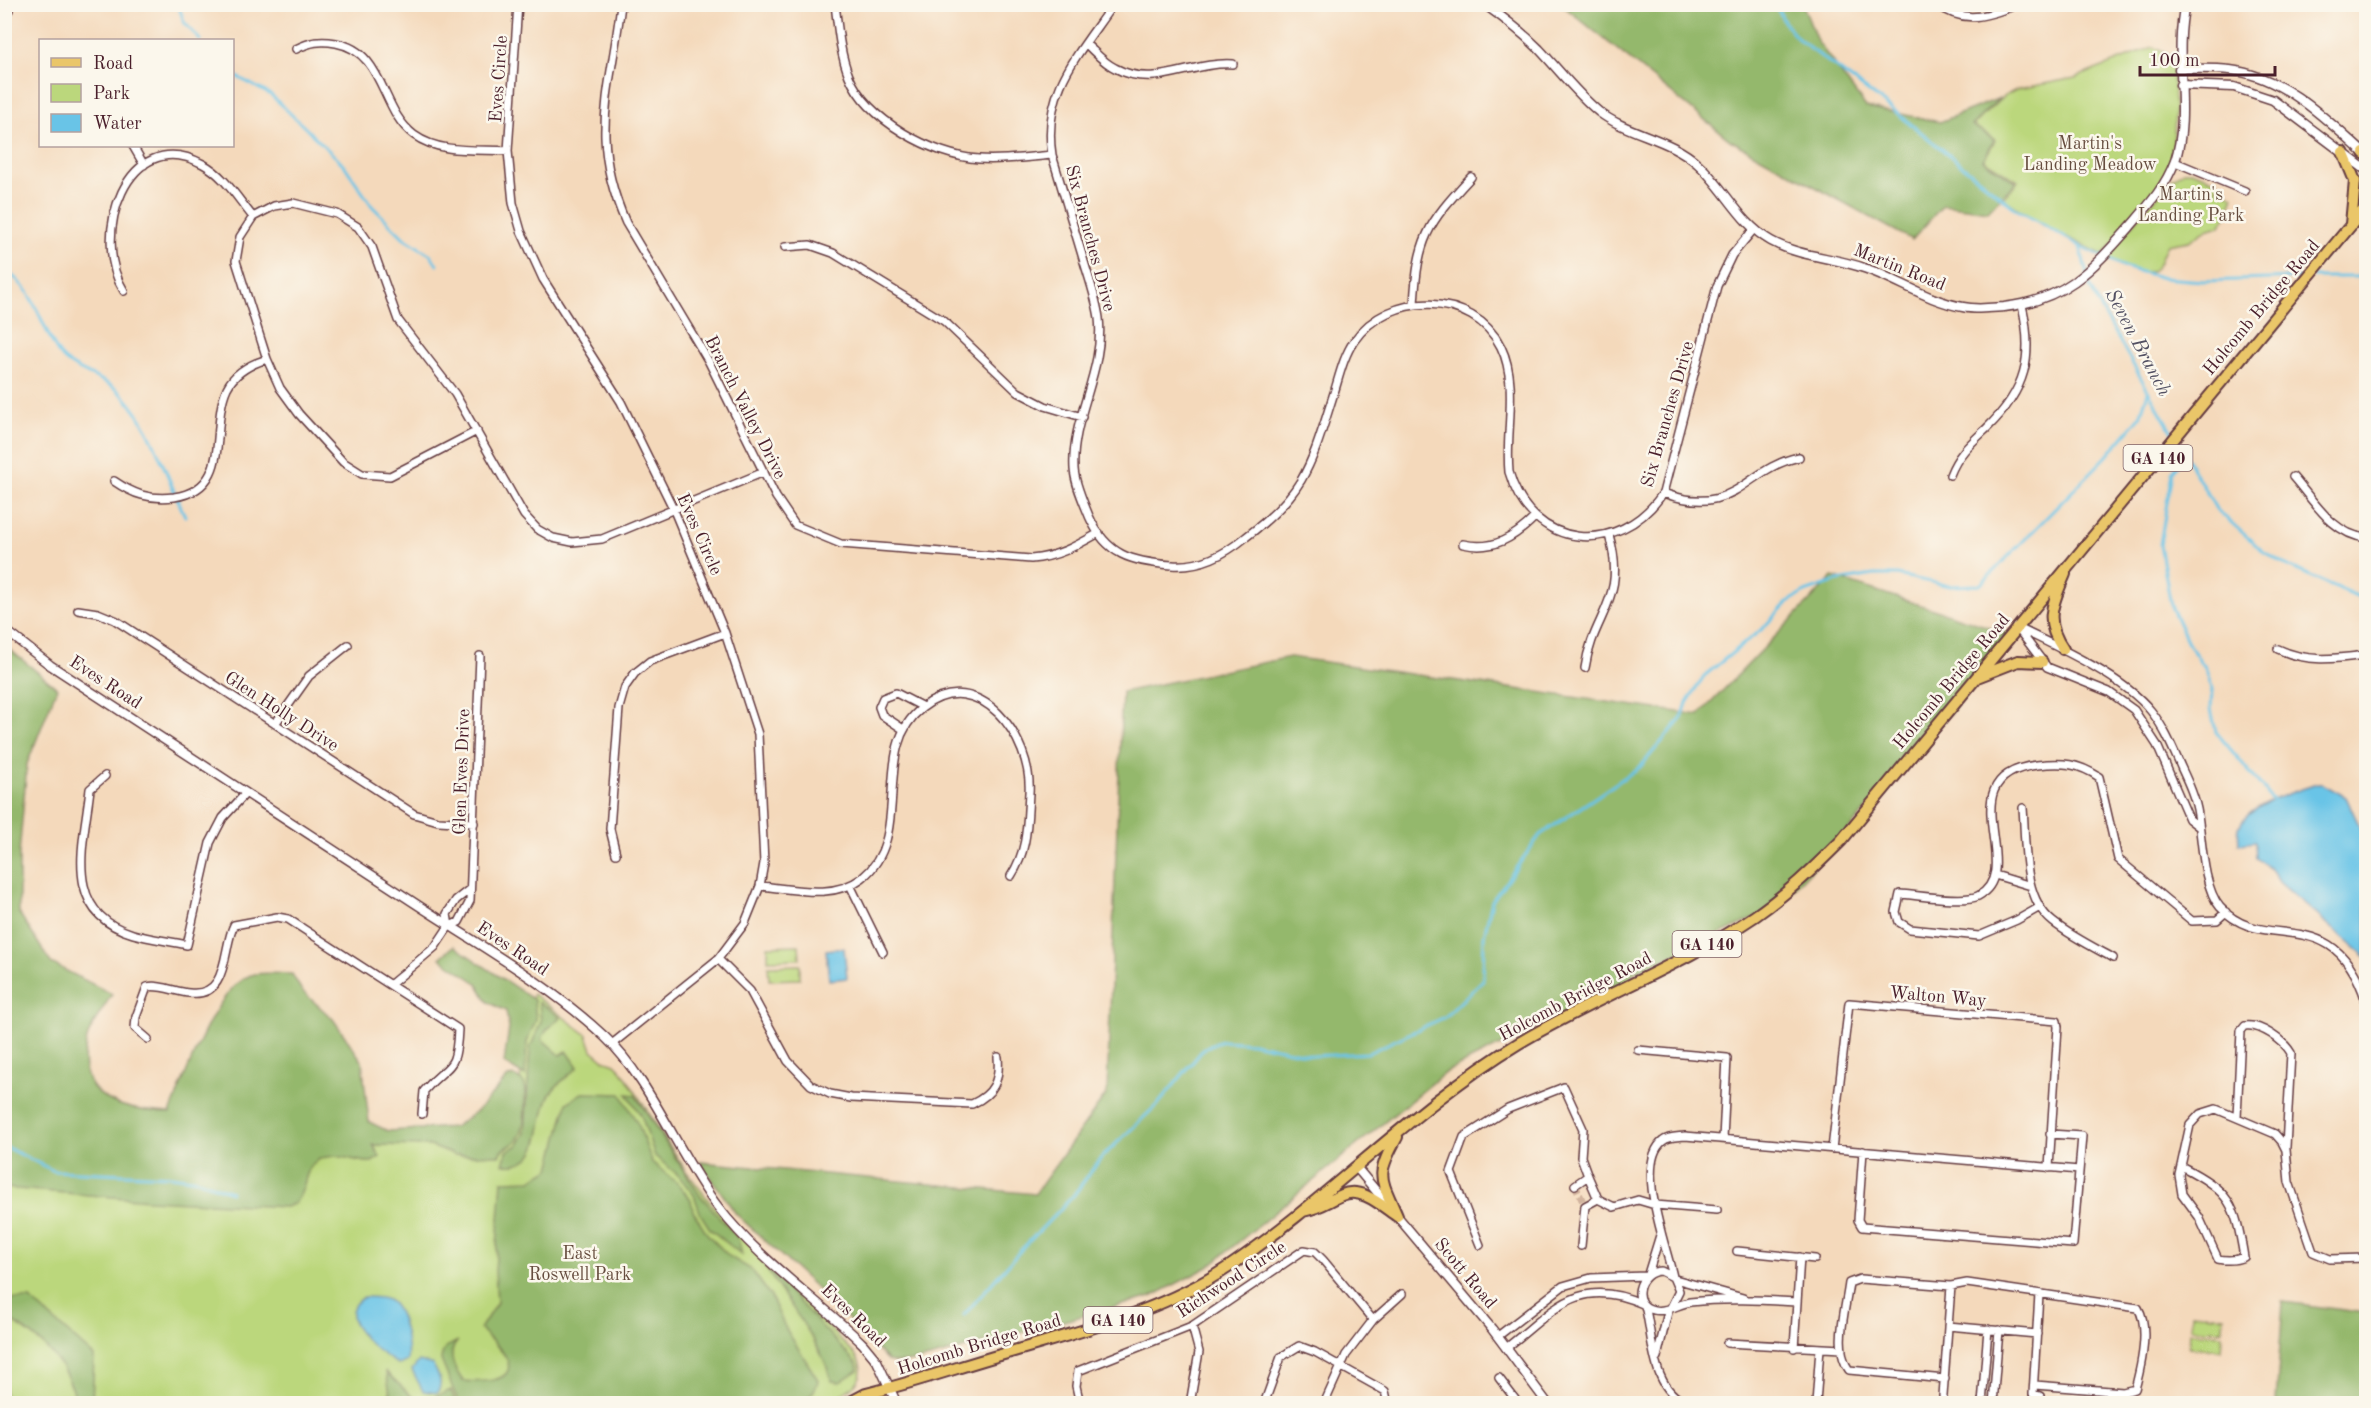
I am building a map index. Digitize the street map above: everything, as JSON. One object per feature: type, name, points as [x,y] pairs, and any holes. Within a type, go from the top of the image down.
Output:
[{"type":"main road","points":[[2343,152],[2355,181],[2351,225]]},
{"type":"main road","name":"Holcomb Bridge Road","points":[[847,1404],[866,1394],[1117,1320],[1161,1304],[1230,1266],[1356,1167],[1447,1091],[1520,1043],[1726,934],[1784,895],[1841,841],[2016,627],[2367,207]]},
{"type":"main road","points":[[2062,649],[2054,637],[2051,608],[2070,563]]},
{"type":"main road","points":[[1974,678],[2015,662],[2042,662]]},
{"type":"main road","points":[[1397,1216],[1382,1185],[1380,1173],[1401,1129]]},
{"type":"main road","points":[[1299,1212],[1323,1207],[1344,1194],[1358,1193],[1365,1195],[1397,1216]]},
{"type":"street","name":"Eves Circle","points":[[518,4],[508,151],[513,203],[530,254],[621,402],[673,508],[725,633],[758,734],[764,839],[760,886],[745,924],[718,959],[612,1044]]},
{"type":"street","name":"Branch Valley Drive","points":[[621,4],[604,112],[604,146],[609,177],[626,223],[709,362],[776,497],[795,525],[841,544],[1031,559],[1049,558],[1070,550],[1099,533]]},
{"type":"street","points":[[835,4],[842,50],[850,78],[865,103],[892,125],[928,145],[959,156],[997,159],[1052,155]]},
{"type":"street","name":"Six Branches Drive","points":[[1113,4],[1066,72],[1054,100],[1049,128],[1052,155],[1099,318],[1098,359],[1075,446],[1074,471],[1088,513],[1104,543],[1117,552],[1148,563],[1195,564],[1213,559],[1230,550],[1275,515],[1301,483],[1313,458],[1346,355],[1355,339],[1381,316],[1414,304],[1440,305],[1463,312],[1485,326],[1500,345],[1510,376],[1509,472],[1519,496],[1535,517],[1551,528],[1570,535],[1590,537],[1609,535],[1641,519],[1662,493],[1717,286],[1732,255],[1754,229]]},
{"type":"street","name":"Martin Road","points":[[1484,4],[1522,33],[1601,113],[1624,127],[1672,146],[1696,162],[1754,229],[1787,249],[1864,268],[1947,304],[1982,309],[2022,305],[2060,292],[2093,268],[2155,199],[2175,162],[2182,126],[2179,69],[2185,4]]},
{"type":"street","points":[[1937,4],[1952,14],[1973,18],[2019,4]]},
{"type":"street","points":[[296,49],[308,42],[323,41],[342,44],[359,53],[375,70],[402,123],[424,142],[445,148],[508,151]]},
{"type":"street","points":[[1086,44],[1113,67],[1141,77],[1163,77],[1212,64],[1233,64]]},
{"type":"street","points":[[2179,69],[2232,70],[2273,82],[2304,102],[2366,154]]},
{"type":"street","points":[[2180,85],[2234,87],[2264,96],[2287,109],[2367,170]]},
{"type":"street","points":[[134,147],[144,165]]},
{"type":"street","points":[[124,291],[115,278],[111,262],[114,210],[124,184],[144,165],[170,157],[186,158],[201,163],[219,176],[253,217]]},
{"type":"street","points":[[2175,162],[2245,191]]},
{"type":"street","points":[[1414,304],[1417,262],[1425,234],[1441,209],[1471,177]]},
{"type":"street","points":[[477,431],[400,474],[380,477],[362,474],[343,462],[298,414],[280,388],[267,359],[236,261],[240,237],[253,217],[274,206],[293,203],[337,214],[358,227],[372,247],[398,320],[445,377],[477,431],[524,515],[537,529],[553,538],[572,542],[602,539],[764,472]]},
{"type":"street","points":[[785,247],[810,246],[833,253],[944,321],[1018,392],[1046,406],[1082,417]]},
{"type":"street","points":[[1950,475],[1961,452],[2003,412],[2020,384],[2029,345],[2022,305]]},
{"type":"street","points":[[114,480],[133,494],[161,498],[184,494],[200,486],[209,476],[216,461],[222,405],[227,387],[242,370],[267,359]]},
{"type":"street","points":[[1662,493],[1691,500],[1720,498],[1740,489],[1782,462],[1799,457]]},
{"type":"street","points":[[2293,477],[2337,527],[2367,538]]},
{"type":"street","points":[[1462,544],[1483,547],[1502,543],[1523,530],[1535,517]]},
{"type":"street","points":[[1585,669],[1590,646],[1607,611],[1614,589],[1615,562],[1609,535]]},
{"type":"street","name":"Glen Holly Drive","points":[[78,610],[98,613],[115,620],[414,814],[438,821],[474,823]]},
{"type":"street","points":[[2016,627],[2062,649],[2116,683],[2152,712],[2175,754],[2191,791],[2198,814],[2198,826],[2211,892],[2226,912],[2248,925],[2297,932],[2321,940],[2343,957],[2363,982],[2367,1001]]},
{"type":"street","points":[[2016,627],[2047,667],[2109,692],[2134,710],[2146,725],[2189,819],[2198,826]]},
{"type":"street","name":"Eves Road","points":[[4,629],[50,665],[567,1004],[612,1044],[637,1077],[692,1170],[719,1208],[754,1246],[863,1344],[877,1361],[892,1388],[897,1404]]},
{"type":"street","points":[[616,854],[610,829],[619,708],[626,687],[635,673],[650,661],[725,633]]},
{"type":"street","points":[[275,724],[309,676],[348,645]]},
{"type":"street","points":[[2278,649],[2310,660],[2367,655]]},
{"type":"street","name":"Glen Eves Drive","points":[[391,984],[435,946],[449,926],[459,922],[470,901],[480,656]]},
{"type":"street","points":[[2109,692],[2116,683]]},
{"type":"street","points":[[903,729],[882,715],[879,707],[883,698],[896,693],[923,707]]},
{"type":"street","points":[[760,886],[818,892],[850,885],[872,869],[885,846],[897,748],[903,729],[923,707],[947,697],[974,698],[997,710],[1013,730],[1027,767],[1030,789],[1026,846],[1011,876]]},
{"type":"street","points":[[2040,907],[2017,920],[1979,936],[1910,929],[1899,922],[1896,912],[1900,894],[1970,899],[1989,887],[1995,875],[1989,814],[1998,785],[2010,773],[2026,766],[2059,762],[2072,764],[2099,777],[2118,859],[2192,921],[2217,920],[2226,912]]},
{"type":"street","points":[[105,776],[90,789],[81,878],[88,903],[108,922],[131,934],[187,945],[210,843],[223,818],[246,793]]},
{"type":"street","points":[[2179,796],[2191,791]]},
{"type":"street","points":[[2023,808],[2031,886],[2040,907],[2052,922],[2113,958]]},
{"type":"street","points":[[1995,875],[2031,886]]},
{"type":"street","points":[[850,885],[883,952]]},
{"type":"street","points":[[449,926],[447,914],[456,900],[470,889]]},
{"type":"street","points":[[148,1039],[135,1028],[136,1017],[147,987],[190,993],[208,990],[222,974],[231,930],[240,922],[277,917],[288,919],[458,1029],[457,1056],[449,1070],[424,1092],[422,1114]]},
{"type":"street","points":[[718,959],[750,992],[795,1071],[811,1084],[830,1094],[851,1098],[972,1104],[985,1098],[995,1087],[999,1072],[998,1057]]},
{"type":"street","name":"Walton Way","points":[[1832,1149],[1849,1003],[2056,1021],[2058,1027],[2049,1168]]},
{"type":"street","points":[[2237,1117],[2241,1031],[2245,1026],[2256,1026],[2287,1046],[2291,1053],[2286,1150],[2289,1182],[2313,1252],[2330,1259],[2367,1258]]},
{"type":"street","points":[[1638,1050],[1727,1058],[1723,1139]]},
{"type":"street","points":[[1480,1245],[1451,1172],[1464,1137],[1508,1109],[1564,1087],[1583,1129],[1581,1157],[1598,1199],[1614,1207],[1638,1200],[1654,1204],[1717,1210]]},
{"type":"street","points":[[2181,1166],[2229,1199],[2239,1226],[2244,1257],[2228,1261],[2218,1259],[2199,1217],[2182,1194],[2179,1175],[2190,1125],[2200,1114],[2216,1109],[2274,1134],[2286,1150]]},
{"type":"street","points":[[1863,1151],[1858,1220],[1862,1227],[2073,1244],[2082,1136],[2050,1134]]},
{"type":"street","points":[[1688,1404],[1675,1399],[1659,1378],[1657,1357],[1670,1307],[1678,1297],[1654,1204],[1650,1176],[1652,1160],[1662,1142],[1671,1137],[1685,1136],[2079,1170]]},
{"type":"street","name":"Scott Road","points":[[1356,1167],[1498,1336],[1548,1404]]},
{"type":"street","points":[[1575,1185],[1588,1176]]},
{"type":"street","points":[[1581,1246],[1585,1206],[1598,1199]]},
{"type":"street","points":[[1657,1357],[1652,1348],[1645,1305],[1639,1290],[1662,1230]]},
{"type":"street","name":"Richwood Circle","points":[[1080,1404],[1076,1386],[1077,1371],[1192,1326],[1304,1250],[1315,1252],[1373,1320]]},
{"type":"street","points":[[1737,1251],[1815,1259]]},
{"type":"street","points":[[1794,1348],[1800,1257]]},
{"type":"street","points":[[1498,1336],[1563,1286],[1592,1278],[1646,1275],[1661,1271],[1674,1278],[1743,1298]]},
{"type":"street","points":[[1945,1379],[1849,1370],[1842,1362],[1842,1349],[1849,1283],[1860,1279],[1951,1286],[1967,1283],[2138,1308],[2143,1316],[2143,1331],[2135,1389],[2123,1392],[2035,1385]]},
{"type":"street","points":[[1943,1396],[1951,1286]]},
{"type":"street","points":[[1506,1348],[1560,1305],[1582,1295],[1605,1291],[1645,1305],[1654,1311],[1743,1298],[1797,1302]]},
{"type":"street","points":[[1324,1404],[1340,1366],[1373,1320],[1402,1294]]},
{"type":"street","points":[[2039,1294],[2033,1394],[2040,1396],[2040,1404]]},
{"type":"street","points":[[1190,1404],[1199,1352],[1192,1326]]},
{"type":"street","points":[[1948,1326],[2037,1334]]},
{"type":"street","points":[[1982,1404],[1988,1329]]},
{"type":"street","points":[[1993,1404],[1999,1330]]},
{"type":"street","points":[[1727,1343],[1842,1349]]},
{"type":"street","points":[[1264,1404],[1281,1357],[1299,1346],[1384,1391],[1388,1404]]},
{"type":"street","points":[[1816,1404],[1820,1348]]},
{"type":"street","points":[[1499,1378],[1515,1402]]},
{"type":"green space","points":[[1562,5],[1803,5],[1817,41],[1866,107],[1940,122],[2000,98],[1972,125],[1994,140],[1983,160],[2016,182],[1988,211],[1943,205],[1912,240],[1730,140]]},
{"type":"green space","name":"Martin's Landing Meadow","points":[[2153,47],[2172,57],[2175,119],[2169,165],[2152,197],[2103,255],[2042,225],[2003,198],[2018,181],[1984,160],[1995,140],[1973,125],[2004,96],[2018,89],[2075,78]]},
{"type":"green space","name":"Martin's Landing Park","points":[[2184,171],[2191,171],[2218,181],[2216,188],[2234,196],[2227,216],[2219,226],[2204,231],[2189,241],[2167,245],[2159,264],[2148,272],[2133,270],[2105,257],[2172,179]]},
{"type":"green space","points":[[1833,577],[2017,636],[1838,842],[1775,909],[1633,973],[1632,980],[1446,1072],[1208,1267],[1151,1297],[922,1360],[896,1363],[888,1361],[833,1303],[736,1214],[700,1162],[1035,1194],[1107,1093],[1122,692],[1290,657],[1699,715]]},
{"type":"green space","points":[[9,649],[57,688],[27,764],[19,854],[19,913],[51,963],[112,994],[93,1024],[86,1043],[84,1063],[88,1078],[96,1090],[107,1099],[121,1105],[170,1113],[204,1033],[228,994],[241,980],[255,974],[292,974],[302,991],[333,1019],[362,1061],[369,1122],[388,1131],[454,1127],[477,1111],[508,1077],[515,1076],[524,1083],[526,1089],[524,1123],[515,1142],[499,1155],[455,1155],[430,1146],[373,1145],[380,1157],[372,1162],[327,1157],[313,1163],[298,1198],[286,1207],[149,1200],[5,1188],[4,685]]},
{"type":"green space","points":[[799,945],[800,959],[768,960],[768,946]]},
{"type":"green space","points":[[454,946],[534,1000],[536,1020],[527,1042],[525,1076],[504,1063],[509,1028],[506,1011],[488,1002],[477,983],[440,958]]},
{"type":"green space","points":[[800,965],[800,979],[769,980],[768,966]]},
{"type":"green space","name":"East Roswell Park","points":[[533,994],[587,1035],[592,1050],[622,1071],[686,1171],[710,1202],[856,1356],[861,1373],[859,1380],[848,1390],[826,1404],[5,1403],[5,1147],[505,1144],[520,1085],[523,1029]]},
{"type":"green space","points":[[539,1002],[560,1017],[546,1031],[542,1039],[560,1055],[567,1051],[578,1067],[550,1094],[534,1151],[527,1159],[517,1164],[503,1164],[507,1151],[517,1146],[525,1133],[530,1048],[541,1022]]},
{"type":"green space","points":[[582,1093],[621,1094],[639,1126],[652,1162],[678,1184],[691,1200],[693,1211],[708,1235],[730,1257],[752,1270],[771,1297],[786,1329],[818,1380],[812,1394],[800,1404],[459,1403],[441,1360],[448,1346],[458,1341],[454,1345],[452,1355],[454,1366],[463,1381],[493,1380],[500,1378],[508,1369],[508,1362],[503,1353],[480,1329],[497,1302],[495,1271],[502,1181],[531,1180],[550,1169],[567,1103]]},
{"type":"green space","points":[[627,1094],[635,1095],[699,1194],[738,1238],[742,1255],[710,1229],[701,1215],[694,1195],[678,1175],[655,1156],[641,1115]]},
{"type":"green space","points":[[763,1263],[857,1364],[858,1370],[840,1382],[832,1381],[819,1350]]},
{"type":"green space","points":[[5,1299],[30,1299],[94,1356],[92,1403],[77,1403],[66,1375],[50,1352],[30,1333],[5,1318]]},
{"type":"green space","points":[[2283,1302],[2366,1313],[2366,1403],[2276,1403]]},
{"type":"green space","points":[[2192,1313],[2224,1316],[2222,1331],[2191,1328]]},
{"type":"green space","points":[[2190,1332],[2222,1335],[2221,1350],[2189,1347]]},
{"type":"green space","points":[[386,1372],[419,1403],[392,1403]]},
{"type":"green space","points":[[451,1390],[456,1403],[423,1402]]},
{"type":"water","points":[[2323,784],[2346,797],[2366,840],[2366,957],[2279,882],[2272,870],[2256,858],[2255,842],[2239,844],[2238,832],[2246,817],[2275,799]]},
{"type":"water","points":[[844,948],[847,978],[829,980],[826,950]]},
{"type":"water","points":[[364,1297],[388,1300],[398,1311],[406,1337],[407,1361],[399,1365],[380,1352],[354,1324],[352,1314],[355,1305]]},
{"type":"water","points":[[419,1361],[433,1365],[440,1382],[437,1393],[423,1391],[412,1370]]},
{"type":"waterway","points":[[178,4],[184,22],[199,39]]},
{"type":"waterway","name":"Seven Branch","points":[[1775,4],[1786,25],[1799,40],[1892,109],[2016,209],[2080,246],[2127,268],[2163,278],[2203,281],[2303,278]]},
{"type":"waterway","points":[[234,75],[271,95],[344,165],[372,206],[404,238],[431,255],[437,265]]},
{"type":"waterway","name":"Seven Branch","points":[[2080,246],[2090,287],[2099,305],[2216,509],[2264,552],[2290,567],[2366,600]]},
{"type":"waterway","points":[[4,270],[14,277],[29,295],[50,339],[61,356],[75,367],[116,389],[128,401],[148,431],[185,516]]},
{"type":"waterway","points":[[2313,277],[2366,277]]},
{"type":"waterway","points":[[964,1315],[1020,1251],[1073,1196],[1101,1158],[1160,1102],[1201,1052],[1210,1045],[1223,1041],[1253,1043],[1314,1056],[1368,1053],[1445,1017],[1483,980],[1484,936],[1492,901],[1540,835],[1640,767],[1682,718],[1687,703],[1704,676],[1762,629],[1788,602],[1805,592],[1837,581],[1874,575],[1897,575],[1950,586],[1980,585],[2106,457],[2140,417],[2148,392]]},
{"type":"waterway","points":[[2182,451],[2183,455],[2172,472],[2160,545],[2171,606],[2190,647],[2205,667],[2212,688],[2211,709],[2216,732],[2273,800]]},
{"type":"waterway","points":[[4,1146],[54,1171],[171,1176],[198,1180],[231,1192]]},
{"type":"tunnel","points":[[1575,1185],[1585,1206]]}]
